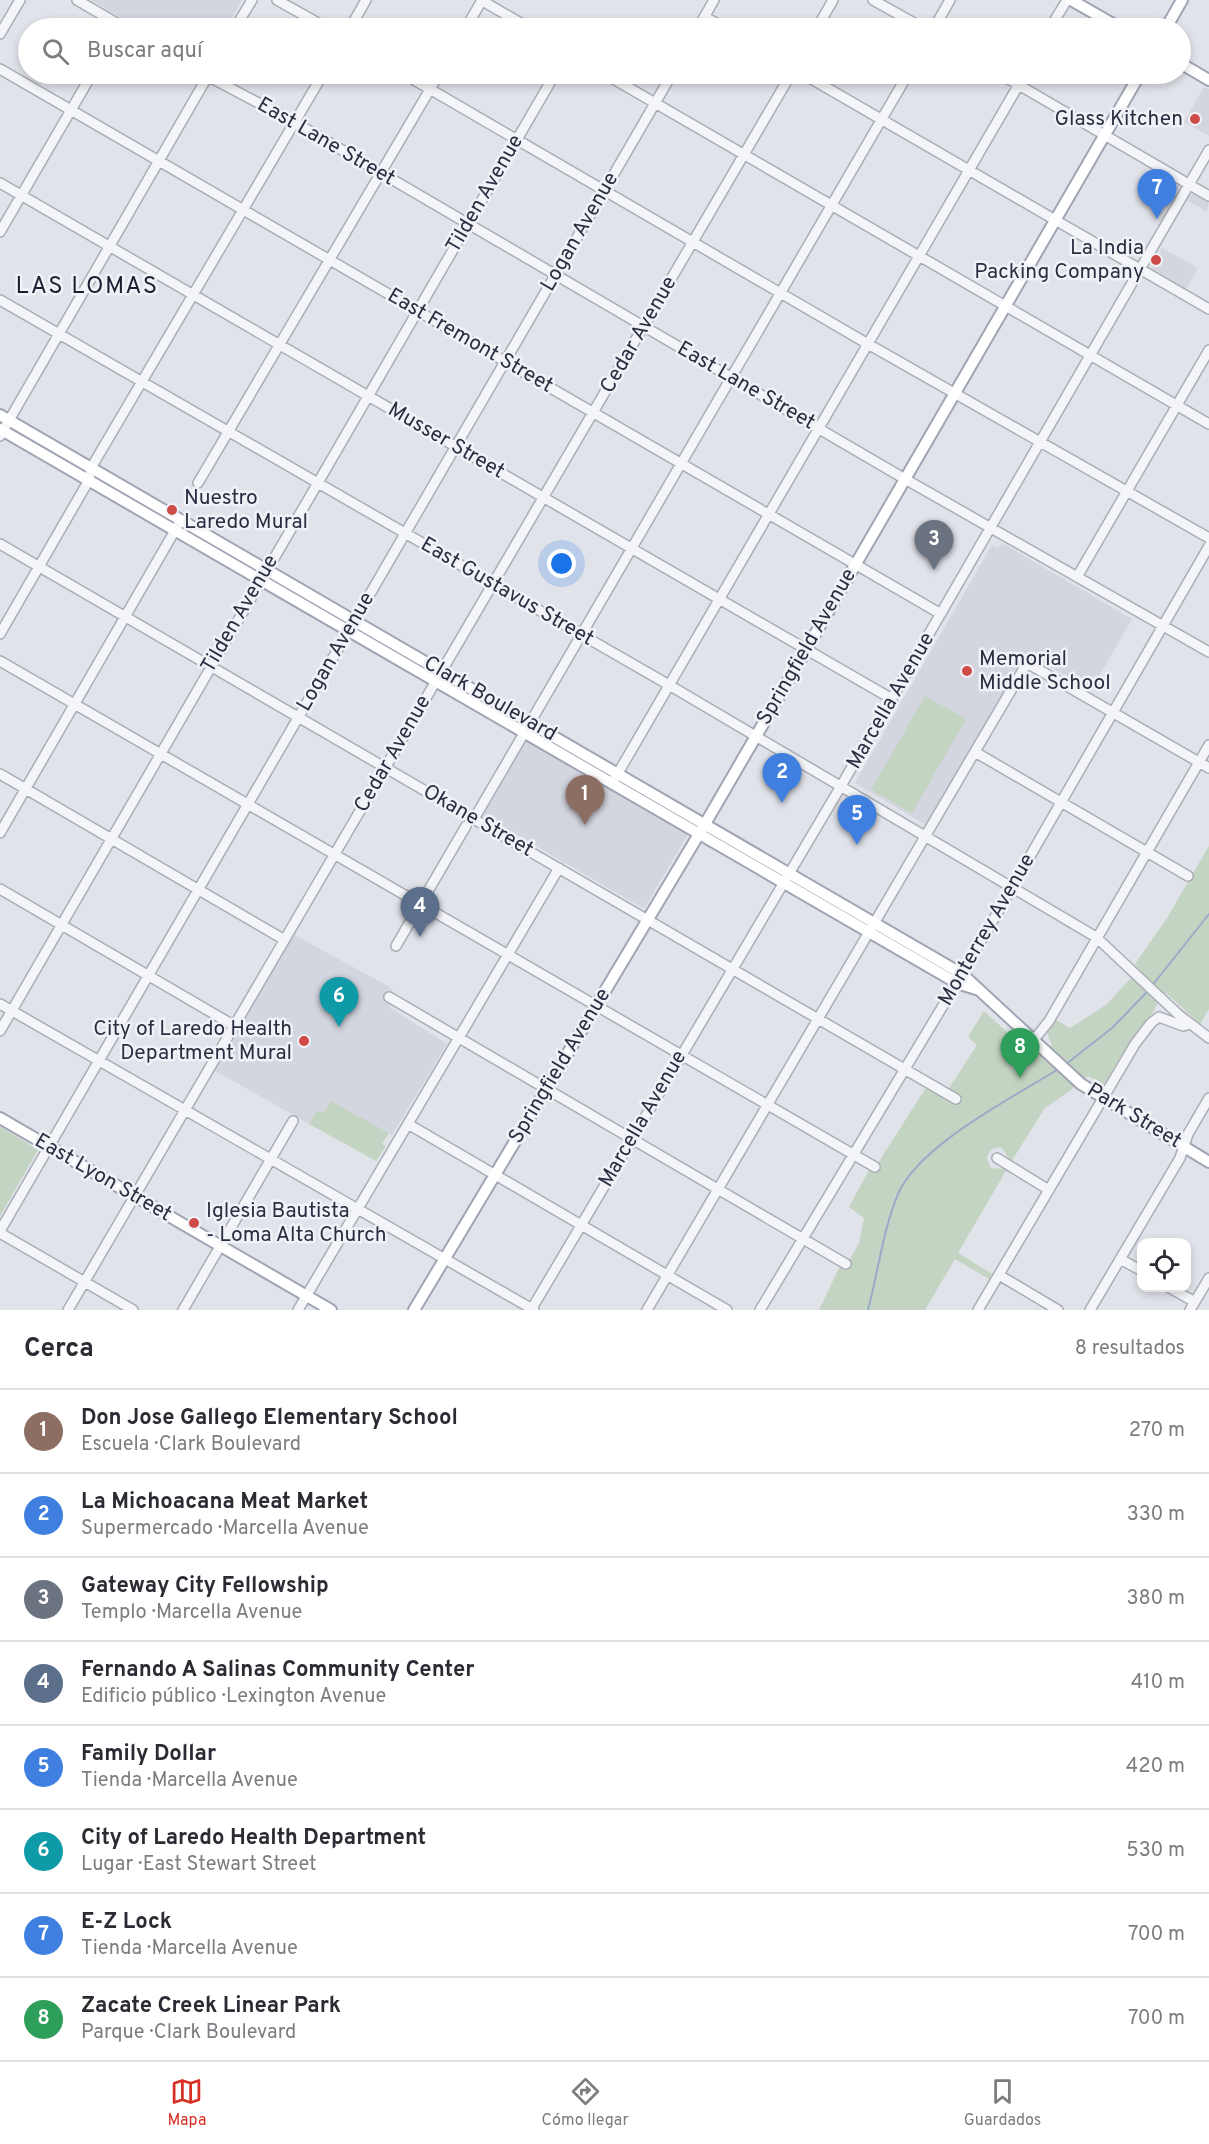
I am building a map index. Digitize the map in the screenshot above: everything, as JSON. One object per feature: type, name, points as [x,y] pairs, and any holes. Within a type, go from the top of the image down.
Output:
[{"type":"main road","points":[[1069,0],[1102,18]]},
{"type":"main road","points":[[1172,18],[1182,0]]},
{"type":"main road","points":[[1191,69],[1209,80]]},
{"type":"main road","name":"Springfield Avenue","points":[[414,1310],[705,824],[1134,84]]},
{"type":"main road","name":"Clark Boulevard","points":[[2,426],[91,468],[790,873],[873,928],[976,989],[1005,1012],[1061,1067]]},
{"type":"main road","name":"Clark Boulevard","points":[[2,426],[88,480],[698,834],[782,882],[873,928]]},
{"type":"main road","name":"Park Street","points":[[1061,1067],[1102,1099],[1209,1162]]},
{"type":"main road","name":"East Lyon Street","points":[[0,1118],[331,1310]]},
{"type":"street","points":[[0,34],[20,0]]},
{"type":"street","points":[[77,0],[106,18]]},
{"type":"street","points":[[242,18],[252,0]]},
{"type":"street","points":[[277,0],[309,18]]},
{"type":"street","points":[[356,18],[366,0]]},
{"type":"street","points":[[472,18],[482,0],[512,18]]},
{"type":"street","points":[[705,17],[714,0]]},
{"type":"street","points":[[823,18],[833,0]]},
{"type":"street","points":[[873,0],[905,18]]},
{"type":"street","points":[[940,18],[950,0]]},
{"type":"street","points":[[1057,18],[1069,0]]},
{"type":"street","name":"East Fremont Street","points":[[0,69],[18,79]]},
{"type":"street","name":"East Fremont Street","points":[[26,84],[941,614]]},
{"type":"street","points":[[0,232],[86,84]]},
{"type":"street","points":[[2,426],[110,247],[201,84]]},
{"type":"street","name":"East Lane Street","points":[[225,84],[468,223],[818,429],[1209,652]]},
{"type":"street","points":[[0,634],[88,480],[91,468],[317,84]]},
{"type":"street","points":[[421,84],[694,240],[868,344],[1209,538]]},
{"type":"street","points":[[198,483],[433,84]]},
{"type":"street","name":"Tilden Avenue","points":[[0,1031],[549,84]]},
{"type":"street","points":[[622,84],[1209,424]]},
{"type":"street","name":"Logan Avenue","points":[[0,1232],[666,84]]},
{"type":"street","name":"Cedar Avenue","points":[[68,1310],[785,84]]},
{"type":"street","points":[[821,84],[1209,309]]},
{"type":"street","points":[[474,819],[902,84]]},
{"type":"street","points":[[612,784],[1019,84],[1209,196]]},
{"type":"street","name":"Marcella Avenue","points":[[532,1310],[782,882],[790,873],[842,786],[1209,150]]},
{"type":"street","name":"Musser Street","points":[[0,183],[892,699]]},
{"type":"street","name":"East Gustavus Street","points":[[0,300],[669,685],[1096,937],[1190,1024],[1209,1038]]},
{"type":"street","points":[[1077,577],[1209,350]]},
{"type":"street","points":[[0,833],[181,520]]},
{"type":"street","name":"Okane Street","points":[[0,544],[956,1099]]},
{"type":"street","name":"Monterrey Avenue","points":[[759,1310],[959,979],[1209,546]]},
{"type":"street","points":[[0,661],[509,953],[875,1167]]},
{"type":"street","points":[[646,1310],[1027,663],[1209,768]]},
{"type":"street","points":[[1037,1044],[1096,937],[1209,745]]},
{"type":"street","points":[[975,752],[1188,876]]},
{"type":"street","points":[[0,774],[283,939]]},
{"type":"street","points":[[396,946],[466,826]]},
{"type":"street","points":[[298,1310],[559,868]]},
{"type":"street","points":[[0,889],[233,1025]]},
{"type":"street","points":[[389,997],[846,1264]]},
{"type":"street","points":[[0,1005],[532,1310]]},
{"type":"street","points":[[978,1310],[1135,1044],[1155,1019],[1164,1018],[1183,1026],[1190,1024]]},
{"type":"street","points":[[1090,1310],[1144,1218],[1209,1098]]},
{"type":"street","points":[[183,1310],[292,1121]]},
{"type":"street","points":[[408,1124],[727,1310]]},
{"type":"street","points":[[998,1158],[1050,1190]]},
{"type":"street","points":[[0,1232],[133,1310]]},
{"type":"street","points":[[1120,1259],[1137,1268]]},
{"type":"street","points":[[999,1275],[1058,1310]]},
{"type":"street","points":[[1176,1292],[1192,1306],[1209,1278]]},
{"type":"shaded area","points":[[91,0],[242,0],[232,18],[122,18]]},
{"type":"shaded area","points":[[1204,87],[1209,89],[1209,136],[1184,122]]},
{"type":"shaded area","points":[[1168,180],[1179,187],[1167,208],[1155,201]]},
{"type":"shaded area","points":[[1196,193],[1209,201],[1207,212],[1187,200],[1191,194]]},
{"type":"shaded area","points":[[1162,248],[1198,268],[1186,289],[1151,268]]},
{"type":"shaded area","name":"Memorial Middle School","points":[[1002,543],[1132,619],[1091,690],[1026,653],[926,825],[855,783],[992,545],[998,548]]},
{"type":"shaded area","points":[[526,741],[688,834],[644,909],[483,815]]},
{"type":"shaded area","points":[[293,934],[388,986],[396,995],[389,1007],[447,1044],[392,1135],[331,1101],[323,1114],[317,1110],[309,1124],[214,1070]]},
{"type":"green space","points":[[925,696],[966,719],[912,813],[871,790]]},
{"type":"green space","points":[[1209,846],[1209,1009],[1200,1024],[1166,993],[1158,1002],[1148,1022],[1123,1052],[1104,1085],[1088,1076],[1045,1108],[1011,1162],[1002,1148],[994,1148],[990,1151],[987,1159],[991,1168],[1007,1169],[958,1253],[992,1274],[989,1279],[955,1259],[925,1310],[819,1310],[840,1266],[845,1268],[859,1243],[864,1218],[849,1207],[869,1170],[878,1163],[927,1086],[948,1090],[977,1045],[968,1037],[984,1011],[1033,1056],[1052,1045],[1047,1033],[1056,1020],[1070,1028],[1106,1005],[1139,969],[1135,964],[1167,918]]},
{"type":"green space","points":[[331,1101],[389,1133],[382,1144],[386,1146],[376,1161],[309,1124],[317,1110],[323,1113]]},
{"type":"green space","points":[[0,1126],[38,1150],[0,1216]]},
{"type":"waterway","points":[[1151,987],[1209,914]]},
{"type":"waterway","points":[[1065,1065],[1112,1028],[1148,991]]},
{"type":"waterway","points":[[868,1310],[888,1222],[898,1194],[909,1175],[926,1157],[970,1123],[1060,1068]]},
{"type":"place","name":"Glass Kitchen","points":[[1195,119]]},
{"type":"place","name":"E-Z Lock","points":[[1157,219]]},
{"type":"place","name":"La India Packing Company","points":[[1156,260]]},
{"type":"place","name":"Nuestro Laredo Mural","points":[[172,510]]},
{"type":"place","name":"Gateway City Fellowship","points":[[934,570]]},
{"type":"place","name":"Memorial Middle School","points":[[967,671]]},
{"type":"place","name":"La Michoacana Meat Market","points":[[782,803]]},
{"type":"place","name":"Don Jose Gallego Elementary School","points":[[585,825]]},
{"type":"place","name":"Family Dollar","points":[[857,845]]},
{"type":"place","name":"Fernando A Salinas Community Center","points":[[420,937]]},
{"type":"place","name":"City of Laredo Health Department","points":[[339,1027]]},
{"type":"place","name":"City of Laredo Health Department Mural","points":[[304,1041]]},
{"type":"place","name":"Zacate Creek Linear Park","points":[[1020,1078]]},
{"type":"place","name":"Iglesia Bautista - Loma Alta Church","points":[[194,1223]]},
{"type":"district","name":"LAS LOMAS","points":[[87,287]]}]
